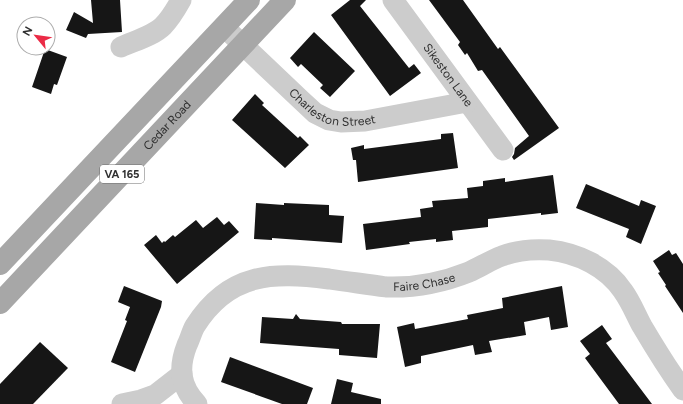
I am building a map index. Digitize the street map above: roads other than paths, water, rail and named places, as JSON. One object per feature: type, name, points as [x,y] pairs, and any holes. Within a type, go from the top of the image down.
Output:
[{"type":"main road","name":"VA 165","points":[[0,264],[249,0]]},
{"type":"main road","name":"Cedar Road","points":[[0,303],[285,0]]},
{"type":"street","points":[[121,47],[162,27],[173,14],[181,0]]},
{"type":"street","name":"Sikeston Lane","points":[[393,0],[503,150]]},
{"type":"street","name":"Charleston Street","points":[[224,26],[315,113],[329,120],[341,122],[365,121],[467,102]]},
{"type":"street","name":"Faire Chase","points":[[196,404],[189,396],[185,388],[182,374],[182,359],[195,327],[210,306],[227,292],[251,280],[265,276],[297,275],[386,287],[401,287],[443,280],[469,272],[502,256],[525,250],[537,249],[562,251],[575,255],[601,269],[613,279],[623,291],[658,354],[683,390]]},
{"type":"street","points":[[122,404],[141,400],[154,395],[182,374]]}]
